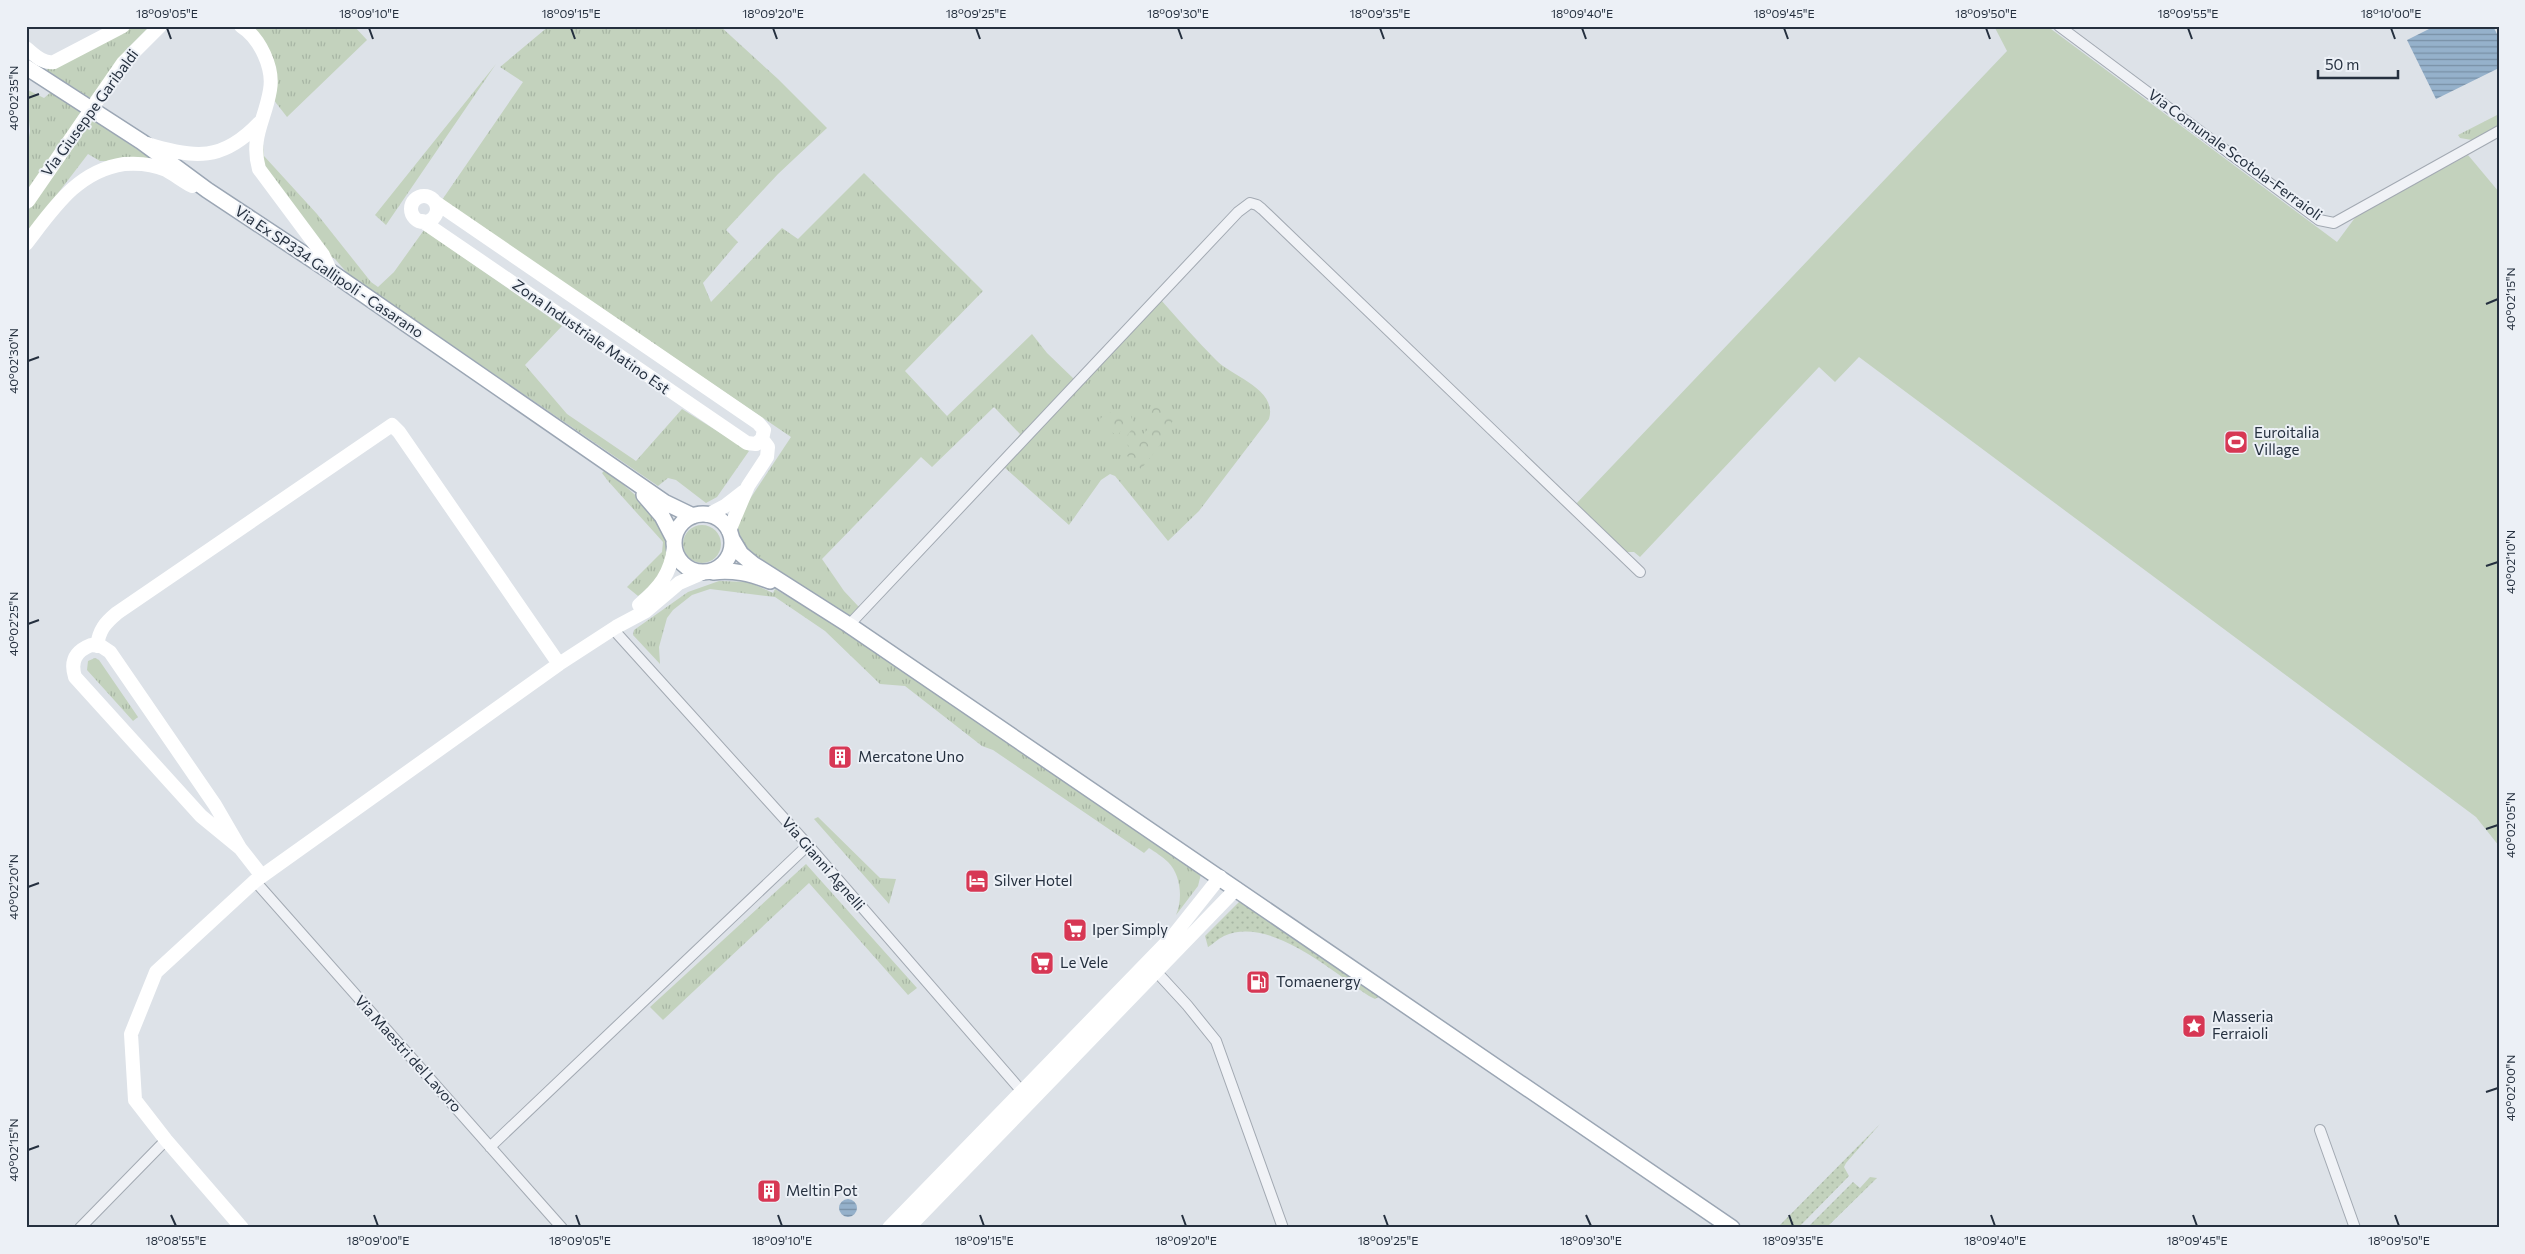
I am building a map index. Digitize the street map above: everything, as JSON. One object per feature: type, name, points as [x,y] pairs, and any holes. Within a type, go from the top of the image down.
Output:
[{"type":"main road","name":"Via Ex SP334 Gallipoli - Casarano","points":[[26,66],[142,142],[207,190],[331,272],[674,508],[700,515]]},
{"type":"main road","name":"Via Ex SP334 Gallipoli - Casarano","points":[[630,478],[662,516],[674,543]]},
{"type":"main road","points":[[793,590],[741,572],[728,570],[705,572],[685,566],[679,561],[674,543],[680,525],[700,515],[722,521],[741,554],[1220,877],[1732,1228]]},
{"type":"main road","points":[[705,572],[726,562],[732,549],[731,535]]},
{"type":"street","points":[[26,48],[48,63],[54,62],[122,26]]},
{"type":"street","name":"Via Giuseppe Garibaldi","points":[[27,202],[123,63],[160,26]]},
{"type":"street","points":[[241,26],[256,41],[269,69],[270,90],[256,136],[256,157],[260,169],[323,256],[331,272]]},
{"type":"street","name":"Via Comunale Scotola-Ferraioli","points":[[2059,26],[2319,220],[2334,223],[2499,131]]},
{"type":"street","points":[[142,142],[164,149],[210,154],[243,138],[260,122]]},
{"type":"street","points":[[26,244],[65,195],[78,182],[96,172],[116,166],[151,165],[165,170],[193,187],[207,190]]},
{"type":"street","points":[[423,196],[430,197],[434,202],[436,213],[433,218],[422,222],[412,214],[413,202],[423,196]]},
{"type":"street","name":"Zona Industriale Matino Est","points":[[422,222],[747,443],[756,444],[762,439],[764,430],[761,426],[434,202]]},
{"type":"street","points":[[848,625],[1238,212],[1250,203],[1262,209],[1640,572]]},
{"type":"street","points":[[518,286],[530,268]]},
{"type":"street","points":[[658,383],[672,364]]},
{"type":"street","points":[[97,646],[98,635],[104,623],[117,613],[392,425],[399,432],[559,664]]},
{"type":"street","name":"Zona Industriale Matino Est","points":[[700,515],[726,506],[748,486],[768,457],[768,447],[762,439]]},
{"type":"street","name":"Zona Industriale Matino Est","points":[[731,535],[748,486]]},
{"type":"street","points":[[615,628],[661,584],[672,562],[674,543]]},
{"type":"street","points":[[242,1228],[166,1140],[135,1100],[131,1034],[156,972],[258,878],[559,664],[615,628],[646,611],[680,584],[705,572]]},
{"type":"street","name":"Via Gianni Agnelli","points":[[615,628],[1032,1101]]},
{"type":"street","points":[[240,848],[202,816],[74,677],[72,667],[74,657],[81,649],[91,645],[110,652],[215,805],[258,878]]},
{"type":"street","points":[[490,1147],[808,845]]},
{"type":"street","points":[[1152,966],[1173,936],[1220,877]]},
{"type":"street","name":"Via Maestri del Lavoro","points":[[258,878],[562,1228]]},
{"type":"street","points":[[908,1228],[1032,1101],[1107,1013],[1152,966],[1236,889]]},
{"type":"street","points":[[1152,966],[1216,1042],[1283,1228]]},
{"type":"street","points":[[888,1228],[1021,1090],[1107,1013]]},
{"type":"street","points":[[2320,1130],[2356,1228]]},
{"type":"street","points":[[80,1228],[166,1140]]},
{"type":"green space","points":[[130,26],[150,26],[130,46],[90,98],[46,70]]},
{"type":"green space","points":[[251,26],[354,26],[367,40],[287,117],[273,99]]},
{"type":"green space","points":[[549,26],[720,26],[778,79],[827,128],[778,174],[726,230],[738,242],[703,283],[711,302],[782,228],[798,239],[864,173],[983,291],[905,371],[947,416],[1032,334],[1047,353],[1075,380],[1010,448],[1020,434],[994,407],[932,467],[921,457],[822,559],[844,591],[858,606],[862,606],[854,614],[849,616],[738,544],[736,528],[742,511],[791,437],[442,200],[523,82],[500,67]]},
{"type":"green space","name":"Euroitalia Village","points":[[1994,26],[2047,26],[2337,242],[2357,215],[2468,155],[2499,192],[2499,846],[2476,817],[1859,357],[1835,382],[1819,367],[1640,557],[1634,552],[1624,552],[1575,505],[2007,51]]},
{"type":"green space","points":[[496,64],[386,225],[375,215]]},
{"type":"green space","points":[[26,89],[44,98],[51,92],[81,112],[26,195],[26,156],[30,131]]},
{"type":"green space","points":[[2499,114],[2499,126],[2472,140],[2460,138],[2458,135]]},
{"type":"green space","points":[[90,118],[155,161],[100,161],[88,154],[26,235],[26,214]]},
{"type":"green space","points":[[262,131],[264,156],[317,214],[371,282],[378,287],[394,272],[424,230],[562,326],[525,365],[567,414],[636,461],[682,409],[749,451],[717,497],[706,503],[676,480],[668,478],[658,486],[349,275],[335,259],[325,253],[261,162]]},
{"type":"green space","points":[[1161,300],[1216,360],[1260,391],[1267,399],[1270,409],[1269,419],[1199,511],[1168,541],[1115,476],[1110,474],[1101,480],[1069,525],[1004,467]]},
{"type":"green space","points":[[1160,398],[1176,415],[1158,448],[1141,469],[1125,454],[1130,447],[1123,441],[1132,429],[1126,425],[1117,436],[1101,424],[1099,420],[1106,414],[1114,412],[1127,414],[1131,416],[1135,429],[1143,434],[1149,428],[1151,411]]},
{"type":"green space","points":[[605,470],[638,497],[652,512],[662,528],[667,544],[666,561],[657,578],[638,596],[627,587],[662,552],[663,542],[608,481],[602,473]]},
{"type":"green space","points":[[702,525],[716,530],[721,544],[716,558],[702,563],[688,558],[683,544],[688,530]]},
{"type":"green space","points":[[719,581],[749,582],[773,593],[775,589],[836,625],[1201,874],[1198,886],[1176,915],[1180,902],[1180,887],[1176,874],[1164,858],[1149,848],[1144,853],[993,750],[982,746],[905,686],[880,684],[825,631],[775,597],[710,589],[692,595],[673,610],[667,618],[659,647],[660,664],[633,635],[634,630],[688,592]]},
{"type":"green space","points":[[95,658],[99,660],[138,717],[133,721],[87,670],[88,661]]},
{"type":"green space","points":[[818,817],[880,878],[896,879],[889,904],[814,819]]},
{"type":"green space","points":[[806,864],[917,988],[908,995],[809,883],[663,1020],[650,1007]]},
{"type":"green space","points":[[1240,901],[1380,996],[1375,999],[1369,996],[1300,949],[1280,939],[1261,933],[1242,932],[1224,936],[1208,947],[1205,936]]},
{"type":"green space","points":[[1880,1124],[1846,1163],[1844,1167],[1849,1176],[1798,1228],[1777,1228]]},
{"type":"green space","points":[[1870,1177],[1877,1178],[1826,1228],[1807,1228],[1853,1182],[1860,1188]]},
{"type":"water","points":[[2435,26],[2493,26],[2499,38],[2499,68],[2436,99],[2407,40]]},
{"type":"water","points":[[844,1199],[852,1199],[857,1204],[855,1215],[844,1217],[839,1212],[839,1204]]},
{"type":"place","name":"Euroitalia Village","points":[[2236,442]]},
{"type":"place","name":"Mercatone Uno","points":[[840,757]]},
{"type":"place","name":"Silver Hotel","points":[[977,881]]},
{"type":"place","name":"Iper Simply","points":[[1075,930]]},
{"type":"place","name":"Le Vele","points":[[1042,963]]},
{"type":"place","name":"Tomaenergy","points":[[1258,982]]},
{"type":"place","name":"Masseria Ferraioli","points":[[2194,1026]]},
{"type":"place","name":"Meltin Pot","points":[[769,1191]]}]
